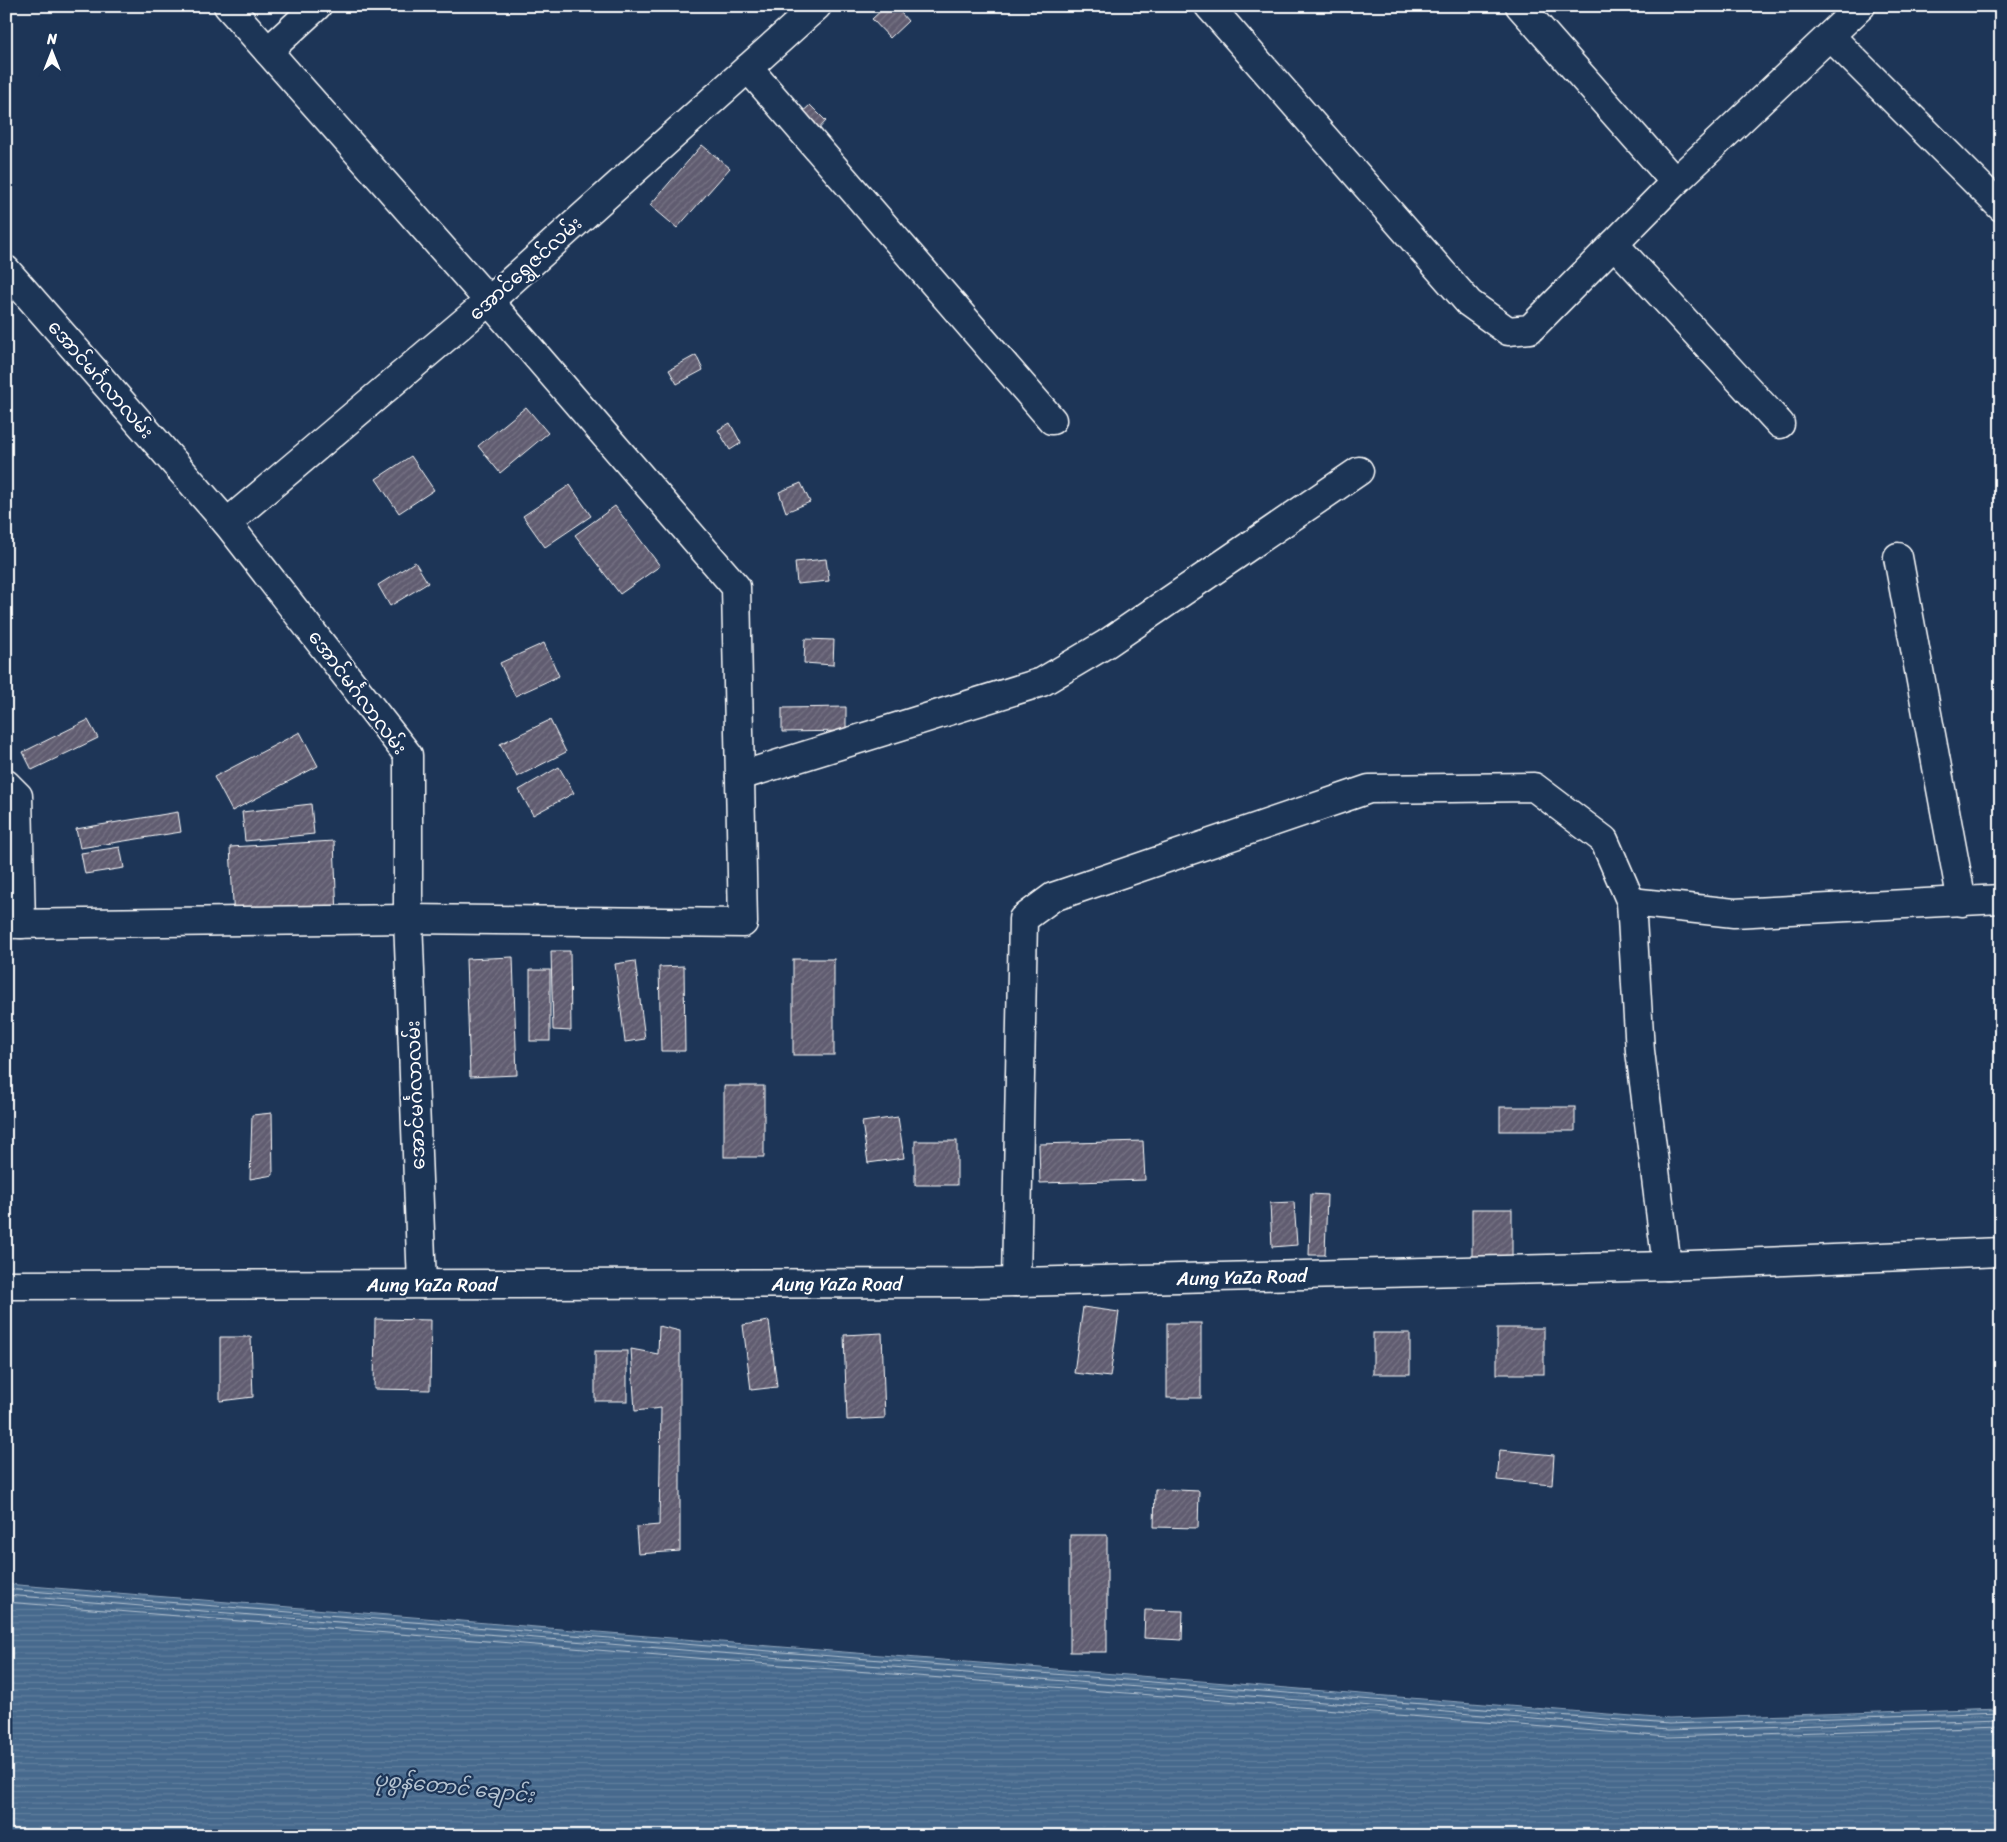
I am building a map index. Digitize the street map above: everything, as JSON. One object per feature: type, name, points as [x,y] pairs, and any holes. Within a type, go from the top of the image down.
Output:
[{"type":"street","points":[[6,784],[18,796],[14,924],[408,919],[742,923],[736,587],[489,301],[228,6]]},
{"type":"street","points":[[268,51],[317,6]]},
{"type":"street","name":"အောင်ရွှေဇင်လမ်း","points":[[227,523],[489,301],[816,6]]},
{"type":"street","points":[[1209,6],[1469,303],[1508,331],[1530,329],[1675,182],[1861,6]]},
{"type":"street","points":[[1520,6],[1675,182]]},
{"type":"street","points":[[1830,36],[2001,208]]},
{"type":"street","points":[[748,68],[1052,420]]},
{"type":"street","points":[[1614,244],[1780,424]]},
{"type":"street","name":"အောင်မင်္ဂလာလမ်း","points":[[6,270],[227,523],[408,755],[408,919],[422,1284]]},
{"type":"street","points":[[740,776],[1042,682],[1106,644],[1359,471]]},
{"type":"street","points":[[1898,557],[1962,902]]},
{"type":"street","points":[[1016,1282],[1023,920],[1053,897],[1369,789],[1534,787],[1604,840],[1631,902],[1640,1051],[1667,1266]]},
{"type":"street","points":[[1631,902],[1734,913],[2001,899]]},
{"type":"street","name":"Aung YaZa Road","points":[[6,1285],[1016,1282],[1667,1266],[2001,1252]]},
{"type":"water","name":"ပုစွန်တောင် ချောင်း","points":[[6,1584],[1669,1719],[2001,1708],[2001,1836],[6,1836]]},
{"type":"building","points":[[886,6],[895,6],[908,21],[890,38],[872,19]]},
{"type":"building","points":[[810,105],[826,121],[815,133],[798,116]]},
{"type":"building","points":[[702,145],[730,168],[677,228],[650,205]]},
{"type":"building","points":[[696,355],[703,370],[677,384],[669,370]]},
{"type":"building","points":[[526,407],[548,433],[500,473],[478,446]]},
{"type":"building","points":[[730,423],[741,443],[730,450],[718,430]]},
{"type":"building","points":[[411,456],[434,490],[399,513],[376,479]]},
{"type":"building","points":[[801,483],[810,502],[786,512],[779,492]]},
{"type":"building","points":[[570,485],[591,516],[545,547],[523,516]]},
{"type":"building","points":[[615,506],[660,566],[620,594],[575,535]]},
{"type":"building","points":[[826,559],[829,581],[797,584],[795,562]]},
{"type":"building","points":[[415,562],[428,583],[390,606],[378,585]]},
{"type":"building","points":[[805,639],[834,640],[833,665],[804,663]]},
{"type":"building","points":[[544,643],[559,676],[515,696],[500,663]]},
{"type":"building","points":[[846,707],[846,731],[782,732],[782,708]]},
{"type":"building","points":[[88,720],[98,738],[32,770],[23,752]]},
{"type":"building","points":[[550,720],[566,752],[517,777],[500,744]]},
{"type":"building","points":[[300,732],[318,766],[232,811],[214,777]]},
{"type":"building","points":[[559,767],[574,793],[533,815],[519,790]]},
{"type":"building","points":[[311,804],[314,834],[245,841],[242,812]]},
{"type":"building","points":[[178,812],[181,832],[80,848],[76,829]]},
{"type":"building","points":[[334,841],[337,916],[234,921],[230,847]]},
{"type":"building","points":[[120,847],[124,868],[85,874],[81,853]]},
{"type":"building","points":[[551,951],[570,951],[571,1031],[553,1030]]},
{"type":"building","points":[[513,957],[517,1075],[470,1077],[466,959]]},
{"type":"building","points":[[793,959],[834,959],[834,1055],[793,1055]]},
{"type":"building","points":[[635,961],[645,1039],[625,1042],[615,964]]},
{"type":"building","points":[[684,966],[685,1051],[661,1051],[659,967]]},
{"type":"building","points":[[530,970],[550,970],[550,1041],[530,1041]]},
{"type":"building","points":[[724,1086],[764,1086],[764,1157],[724,1157]]},
{"type":"building","points":[[1500,1107],[1575,1107],[1575,1131],[1500,1131]]},
{"type":"building","points":[[272,1113],[273,1175],[250,1179],[252,1115]]},
{"type":"building","points":[[898,1117],[904,1158],[868,1163],[862,1122]]},
{"type":"building","points":[[915,1141],[957,1141],[957,1185],[915,1185]]},
{"type":"building","points":[[1143,1141],[1145,1180],[1040,1183],[1039,1144]]},
{"type":"building","points":[[1311,1194],[1327,1195],[1325,1255],[1309,1255]]},
{"type":"building","points":[[1294,1202],[1297,1245],[1272,1247],[1270,1203]]},
{"type":"building","points":[[1472,1209],[1512,1209],[1512,1263],[1472,1263]]},
{"type":"building","points":[[1083,1307],[1119,1312],[1110,1377],[1074,1373]]},
{"type":"building","points":[[375,1319],[431,1320],[430,1390],[374,1389]]},
{"type":"building","points":[[769,1321],[777,1387],[751,1390],[743,1325]]},
{"type":"building","points":[[1167,1323],[1201,1323],[1201,1398],[1167,1398]]},
{"type":"building","points":[[659,1326],[680,1331],[680,1551],[638,1554],[636,1527],[659,1525],[661,1408],[635,1411],[631,1349],[658,1354]]},
{"type":"building","points":[[1497,1328],[1544,1328],[1544,1374],[1497,1374]]},
{"type":"building","points":[[882,1333],[885,1418],[847,1420],[844,1335]]},
{"type":"building","points":[[1373,1333],[1410,1333],[1410,1374],[1373,1374]]},
{"type":"building","points":[[220,1337],[251,1337],[253,1397],[220,1401]]},
{"type":"building","points":[[595,1351],[627,1351],[627,1401],[595,1401]]},
{"type":"building","points":[[1500,1450],[1554,1455],[1552,1485],[1497,1480]]},
{"type":"building","points":[[1155,1489],[1199,1491],[1198,1528],[1154,1527]]},
{"type":"building","points":[[1070,1535],[1107,1535],[1107,1652],[1070,1652]]},
{"type":"building","points":[[1145,1610],[1183,1611],[1182,1640],[1144,1638]]}]
